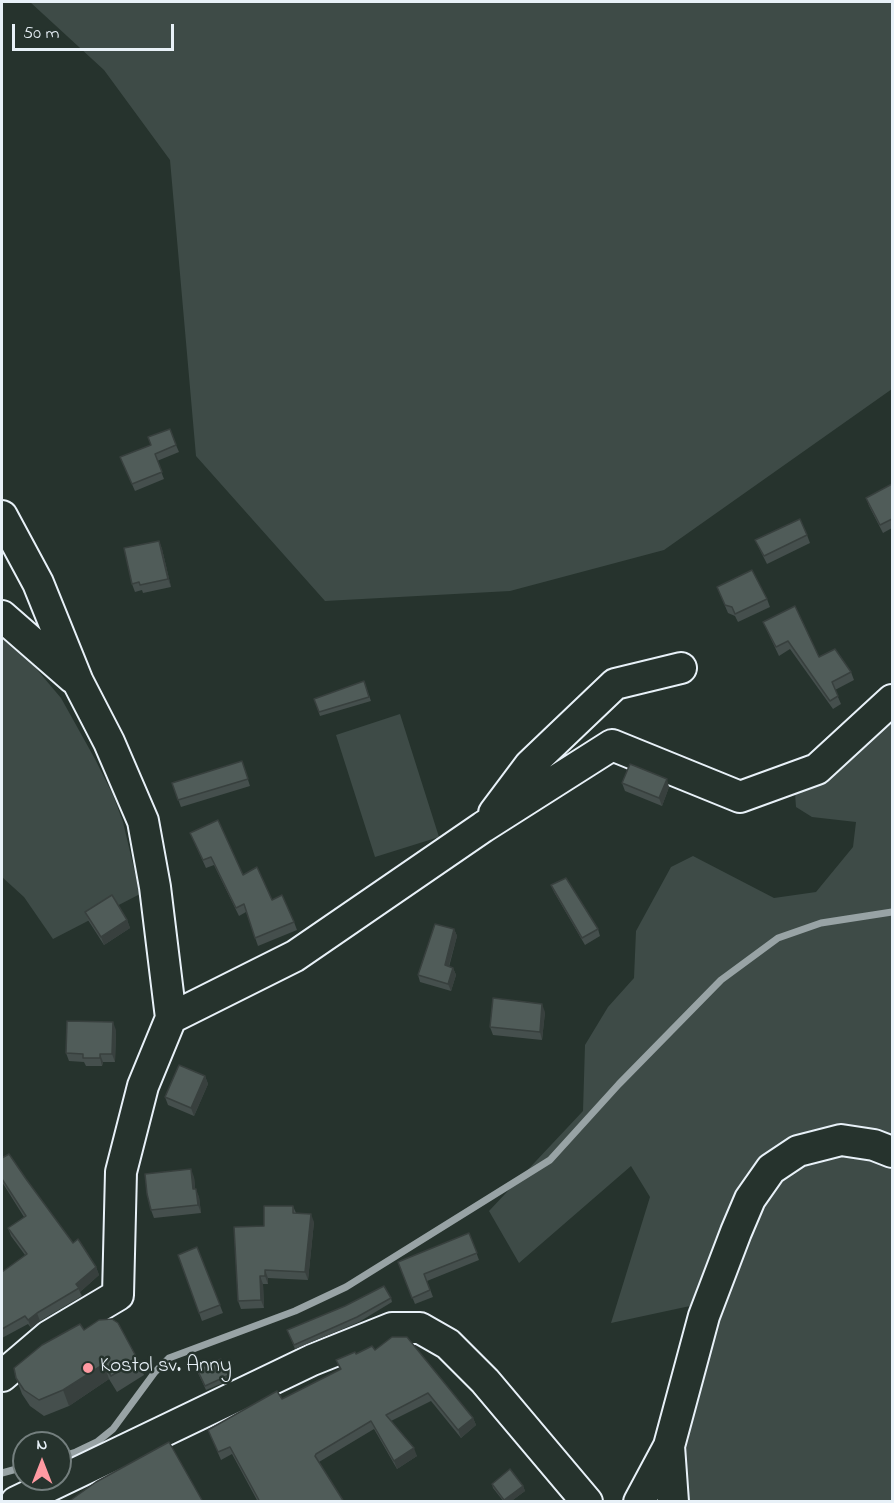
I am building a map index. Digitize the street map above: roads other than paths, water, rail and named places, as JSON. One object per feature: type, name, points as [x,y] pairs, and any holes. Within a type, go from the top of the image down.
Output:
[{"type":"street","points":[[2,516],[38,583],[78,682],[109,742],[143,821],[155,887],[171,1018],[143,1086],[121,1172],[118,1295],[49,1336],[2,1376]]},
{"type":"street","points":[[2,616],[78,682]]},
{"type":"street","points":[[483,828],[530,765],[615,684],[681,668]]},
{"type":"street","points":[[171,1018],[295,956],[483,828],[612,745],[740,797],[817,769],[892,700]]},
{"type":"street","points":[[639,1502],[669,1446],[704,1317],[736,1232],[750,1199],[771,1169],[798,1151],[841,1140],[874,1145],[892,1152]]},
{"type":"street","points":[[12,1497],[312,1360],[392,1328],[420,1328],[448,1344],[485,1381],[587,1502]]},
{"type":"street","points":[[669,1446],[673,1502]]},
{"type":"waterway","points":[[72,1453],[97,1442],[113,1429],[155,1372],[169,1358],[295,1311],[346,1287],[550,1160],[619,1084],[721,980],[778,938],[821,923],[892,912]]},
{"type":"waterway","points":[[2,1473],[12,1470]]},
{"type":"place","name":"Kostol sv. Anny","points":[[88,1368]]}]
